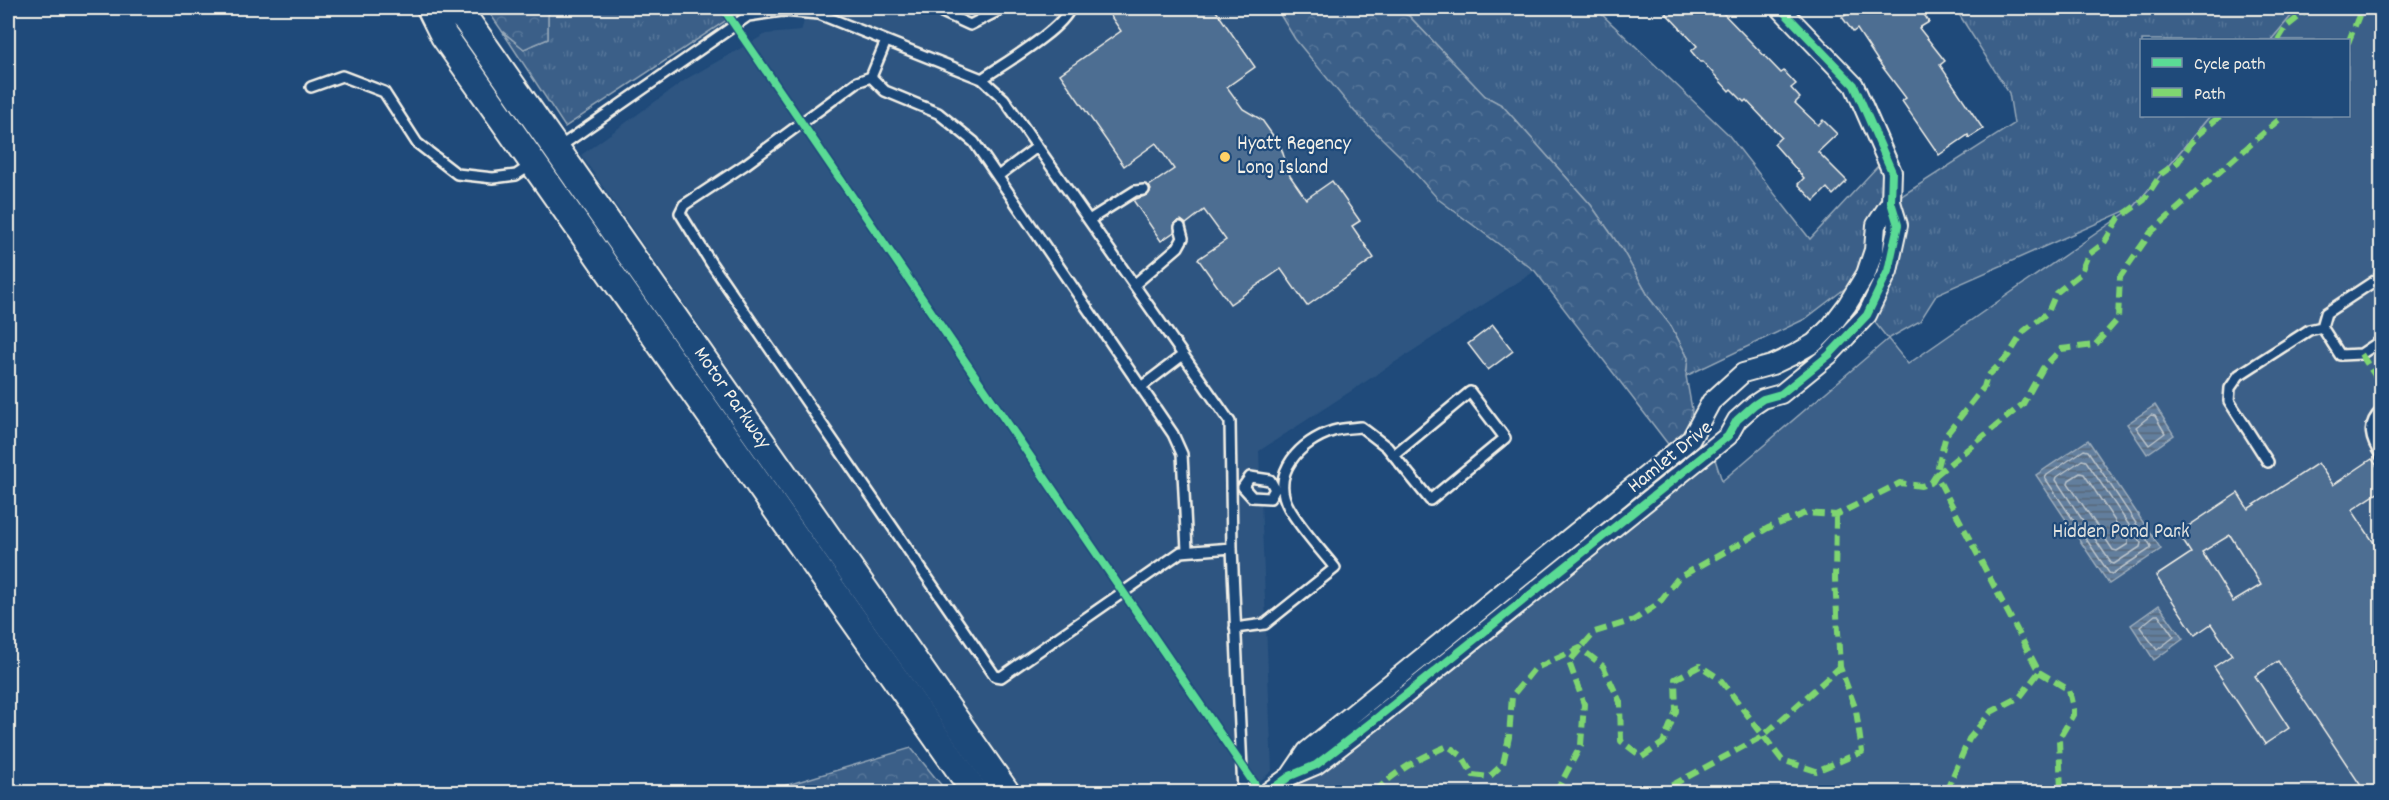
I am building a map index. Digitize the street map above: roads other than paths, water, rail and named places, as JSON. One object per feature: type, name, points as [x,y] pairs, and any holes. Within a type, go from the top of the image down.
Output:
[{"type":"main road","name":"Motor Parkway","points":[[430,8],[444,36],[545,156],[1006,792]]},
{"type":"main road","name":"Motor Parkway","points":[[453,8],[467,21],[545,156],[975,792]]},
{"type":"street","name":"Hamlet Drive","points":[[1268,792],[1290,776],[1316,765],[1373,721],[1728,436],[1737,420],[1754,405],[1762,399],[1781,394],[1829,355],[1867,315],[1888,272],[1898,225],[1891,202],[1892,172],[1854,85],[1780,8]]},
{"type":"street","name":"Hamlet Drive","points":[[1290,776],[1307,751],[1691,439],[1711,402],[1743,373],[1766,367],[1814,343],[1836,319],[1866,274],[1874,250],[1876,225],[1891,202]]},
{"type":"street","points":[[1766,367],[1781,394]]},
{"type":"street","points":[[1707,412],[1728,436]]},
{"type":"lane","points":[[933,8],[970,26],[1004,8]]},
{"type":"lane","points":[[982,79],[1052,30],[1069,11],[1080,8]]},
{"type":"lane","points":[[311,87],[342,76],[384,92],[417,143],[457,174],[493,178],[516,175],[748,16],[819,11],[886,41],[982,79],[1004,99],[1230,422],[1232,548],[1243,792]]},
{"type":"lane","points":[[886,41],[871,77],[857,82],[746,164],[684,205],[680,213],[711,263],[995,675],[1001,677],[1186,550],[1232,548]]},
{"type":"lane","points":[[871,77],[885,91],[938,113],[974,142],[1176,439],[1182,454],[1186,550]]},
{"type":"lane","points":[[998,176],[1037,147]]},
{"type":"lane","points":[[1089,220],[1135,190],[1144,190]]},
{"type":"lane","points":[[1134,285],[1178,248],[1183,238],[1180,227]]},
{"type":"lane","points":[[2382,276],[2326,313],[2322,327],[2340,355],[2361,354],[2382,340]]},
{"type":"lane","points":[[2268,462],[2229,402],[2230,388],[2239,375],[2309,330],[2322,327]]},
{"type":"lane","points":[[1141,387],[1183,355]]},
{"type":"lane","points":[[1231,485],[1243,487],[1252,497],[1270,498],[1278,489],[1294,454],[1311,441],[1334,431],[1361,427],[1374,435],[1394,454],[1430,500],[1505,438],[1470,392],[1394,454]]},
{"type":"lane","points":[[2382,410],[2376,415],[2370,429],[2373,444],[2382,457]]},
{"type":"lane","points":[[1235,628],[1264,624],[1335,568],[1288,508],[1278,489],[1270,480],[1250,477],[1243,487]]},
{"type":"water","points":[[2155,405],[2174,435],[2147,454],[2127,424]]},
{"type":"water","points":[[2088,440],[2161,549],[2109,584],[2036,475]]},
{"type":"water","points":[[2159,605],[2183,639],[2154,660],[2131,625]]},
{"type":"place","name":"Hyatt Regency Long Island","points":[[1225,157]]},
{"type":"park label","name":"Hidden Pond Park","points":[[2121,533]]}]
